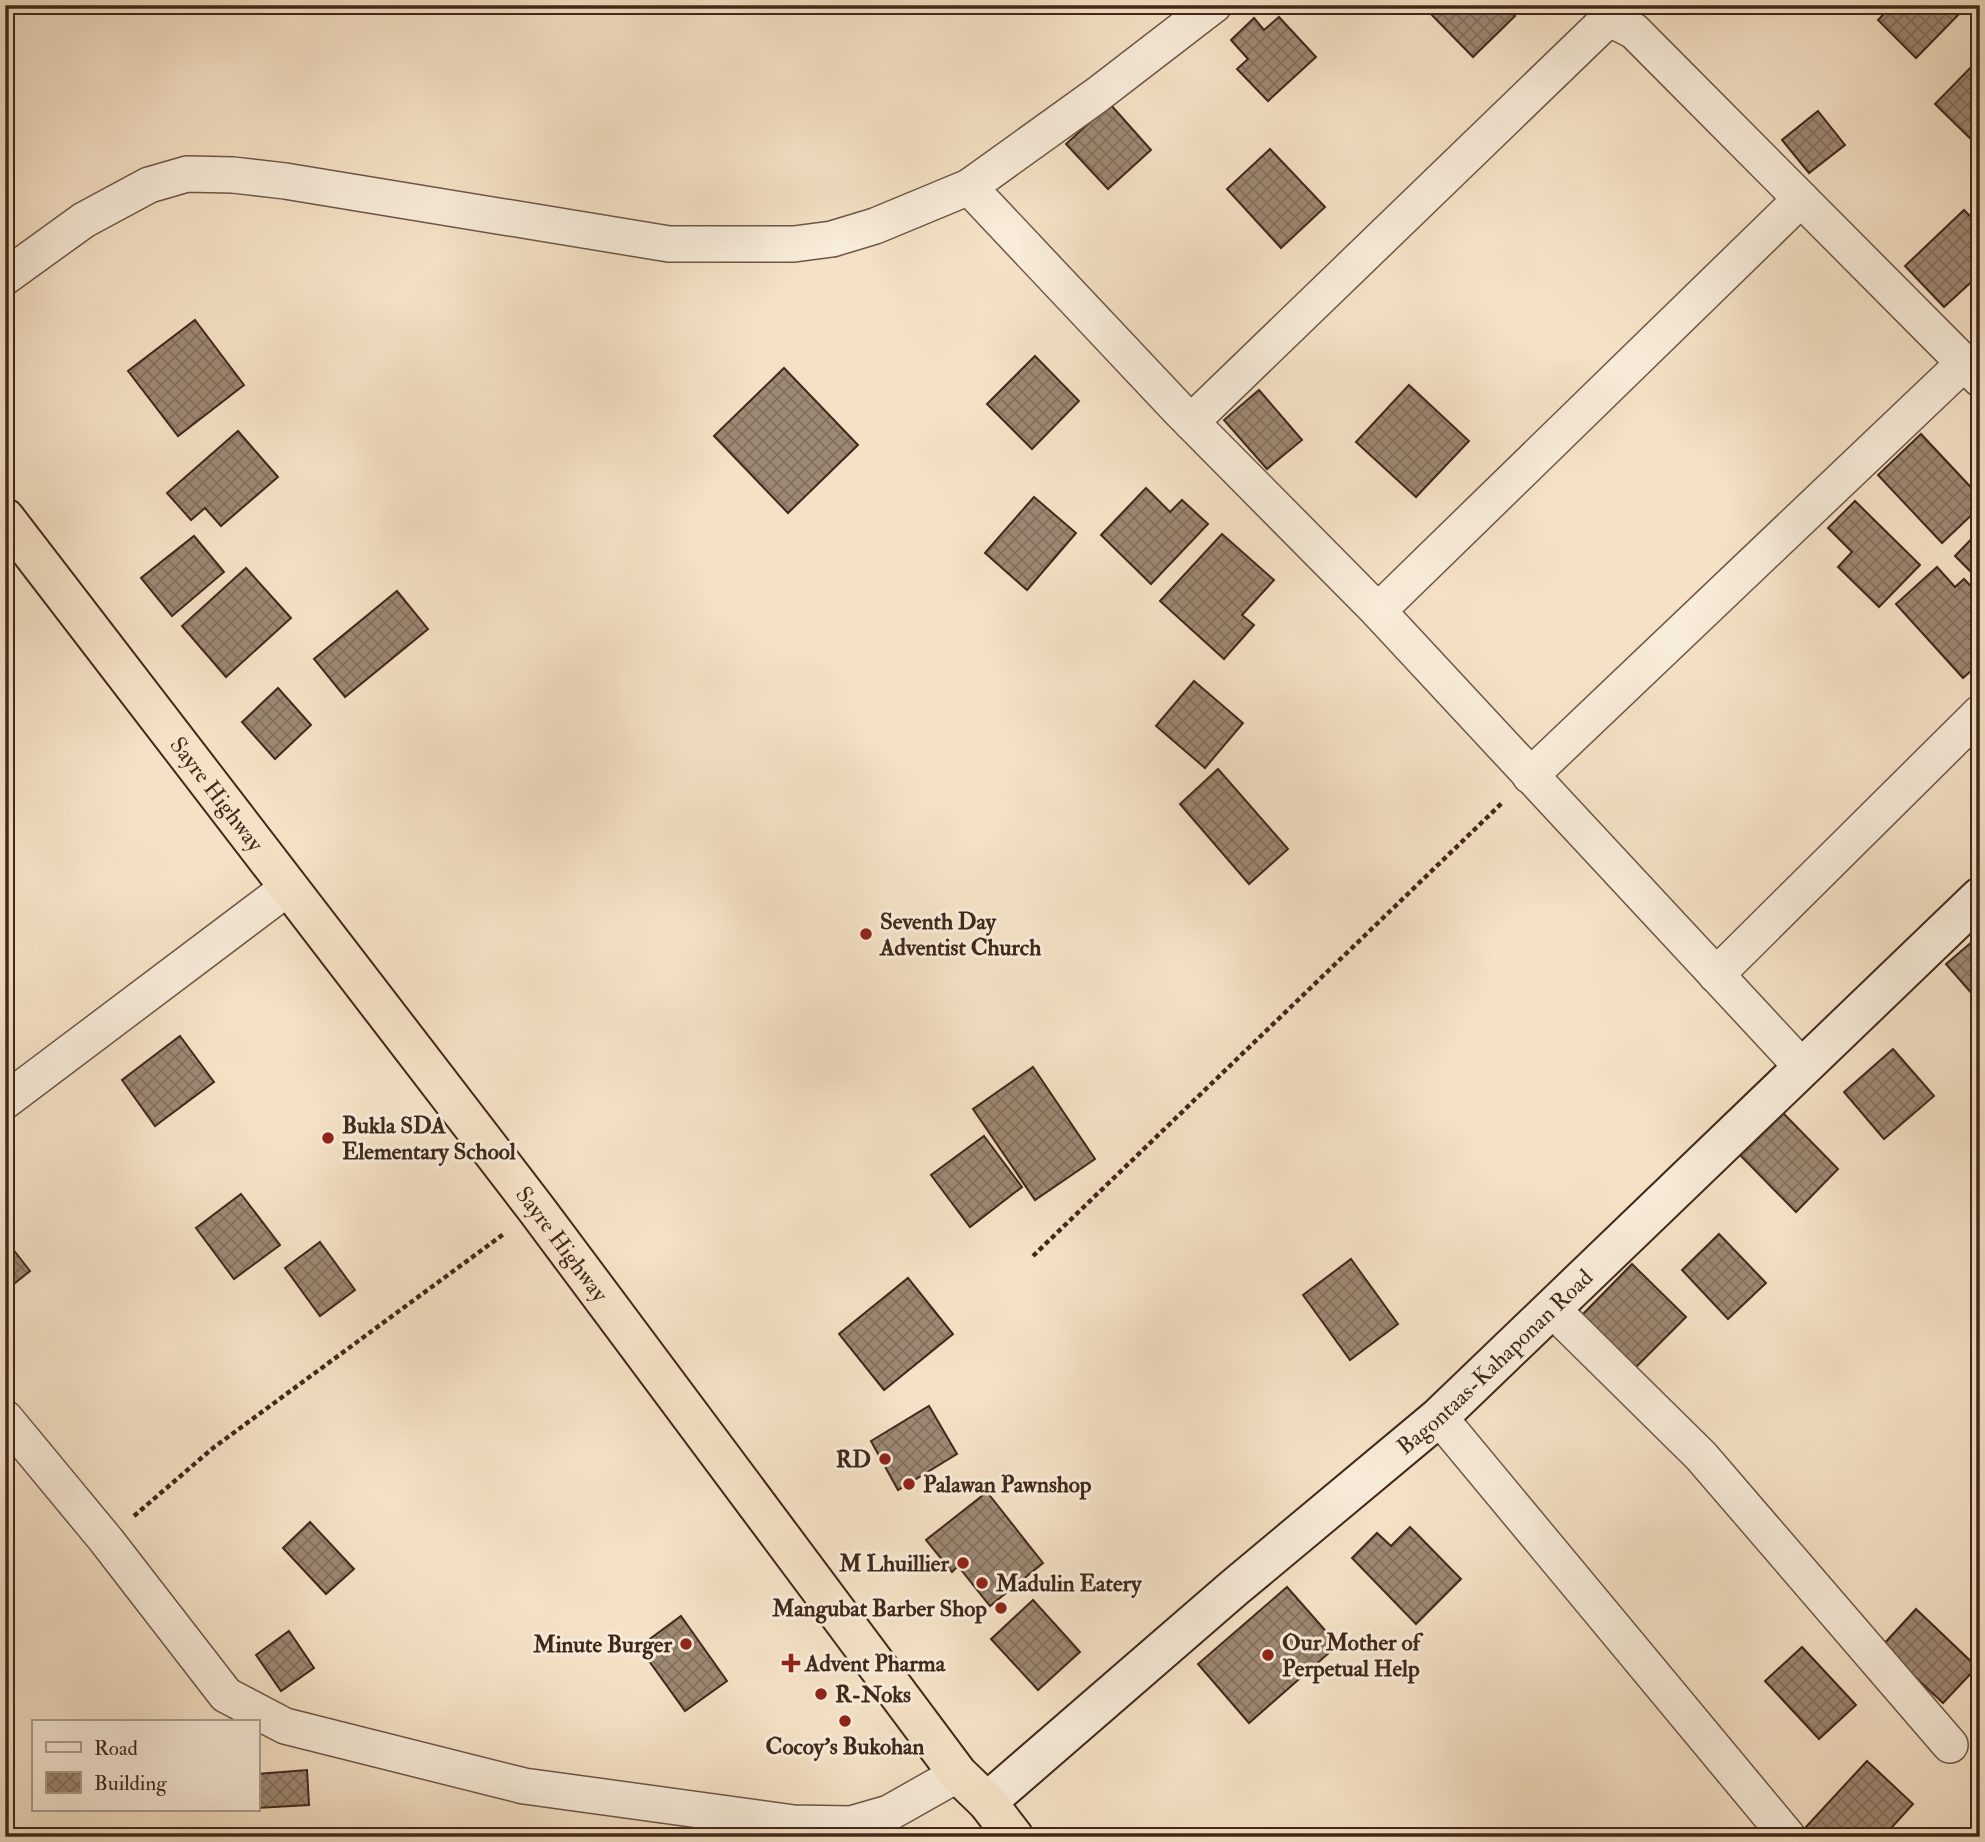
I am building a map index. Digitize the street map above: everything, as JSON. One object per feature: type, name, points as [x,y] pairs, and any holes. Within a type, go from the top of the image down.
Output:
[{"type":"highway","name":"Sayre Highway","points":[[5,518],[537,1210],[958,1774],[987,1802],[1014,1837]]},
{"type":"main road","name":"Bagontaas-Kahaponan Road","points":[[987,1802],[1234,1588],[1439,1416],[1980,897]]},
{"type":"street","points":[[5,277],[84,220],[149,185],[187,174],[233,175],[285,181],[668,244],[793,244],[832,239],[875,226],[969,187],[1097,95],[1214,5]]},
{"type":"street","points":[[1191,422],[1604,23],[1614,21],[1634,31],[1972,371],[1530,776]]},
{"type":"street","points":[[969,187],[1191,422],[1378,611],[1802,1068]]},
{"type":"street","points":[[1378,611],[1801,199]]},
{"type":"street","points":[[1716,975],[1980,713]]},
{"type":"street","points":[[5,1101],[289,887]]},
{"type":"street","points":[[1552,1309],[1701,1456],[1951,1745]]},
{"type":"street","points":[[1439,1416],[1788,1837]]},
{"type":"street","points":[[9,1430],[106,1540],[226,1695],[285,1726],[524,1786],[793,1823],[852,1824],[889,1813],[958,1774]]},
{"type":"path","points":[[1033,1256],[1530,776]]},
{"type":"path","points":[[106,1540],[213,1448],[537,1210]]},
{"type":"building","points":[[1422,5],[1504,5],[1515,16],[1473,57]]},
{"type":"building","points":[[1892,5],[1958,5],[1963,10],[1916,58],[1878,20]]},
{"type":"building","points":[[1279,17],[1316,57],[1268,101],[1237,69],[1248,59],[1231,40],[1254,18],[1264,30]]},
{"type":"building","points":[[1980,58],[1980,148],[1935,104]]},
{"type":"building","points":[[1110,104],[1151,150],[1108,189],[1066,144]]},
{"type":"building","points":[[1818,111],[1845,145],[1809,173],[1782,140]]},
{"type":"building","points":[[1270,149],[1325,207],[1281,248],[1227,189]]},
{"type":"building","points":[[1964,210],[1980,226],[1980,274],[1944,307],[1905,266]]},
{"type":"building","points":[[195,320],[244,385],[178,436],[128,371]]},
{"type":"building","points":[[1035,356],[1079,401],[1032,449],[987,404]]},
{"type":"building","points":[[784,368],[858,445],[788,513],[714,436]]},
{"type":"building","points":[[1409,385],[1469,441],[1416,497],[1356,442]]},
{"type":"building","points":[[1259,390],[1302,440],[1267,469],[1224,420]]},
{"type":"building","points":[[238,431],[278,477],[221,526],[205,508],[191,520],[167,493]]},
{"type":"building","points":[[1921,434],[1980,497],[1980,507],[1942,543],[1878,475]]},
{"type":"building","points":[[1146,488],[1170,512],[1182,500],[1208,524],[1151,584],[1101,535]]},
{"type":"building","points":[[1034,497],[1076,533],[1027,590],[985,553]]},
{"type":"building","points":[[1855,501],[1920,565],[1879,607],[1838,567],[1852,552],[1828,528]]},
{"type":"building","points":[[1980,530],[1980,581],[1955,556]]},
{"type":"building","points":[[1222,534],[1274,580],[1242,615],[1254,625],[1224,659],[1160,601]]},
{"type":"building","points":[[194,536],[224,572],[172,616],[141,578]]},
{"type":"building","points":[[1937,567],[1955,587],[1964,579],[1980,596],[1980,663],[1963,678],[1896,604]]},
{"type":"building","points":[[246,568],[291,618],[226,677],[182,626]]},
{"type":"building","points":[[397,591],[428,629],[345,697],[314,659]]},
{"type":"building","points":[[1194,681],[1243,723],[1205,768],[1156,726]]},
{"type":"building","points":[[278,688],[311,725],[275,759],[242,722]]},
{"type":"building","points":[[1218,769],[1288,849],[1249,884],[1180,804]]},
{"type":"building","points":[[1980,935],[1980,1003],[1946,964]]},
{"type":"building","points":[[180,1036],[214,1082],[155,1126],[122,1080]]},
{"type":"building","points":[[1893,1049],[1934,1096],[1884,1139],[1844,1092]]},
{"type":"building","points":[[1033,1067],[1095,1159],[1035,1200],[973,1109]]},
{"type":"building","points":[[1783,1113],[1838,1169],[1796,1212],[1740,1155]]},
{"type":"building","points":[[984,1136],[1022,1187],[970,1227],[931,1175]]},
{"type":"building","points":[[241,1194],[280,1245],[234,1279],[196,1228]]},
{"type":"building","points":[[1719,1234],[1766,1283],[1728,1319],[1682,1270]]},
{"type":"building","points":[[5,1239],[30,1271],[5,1291]]},
{"type":"building","points":[[320,1242],[355,1290],[320,1316],[285,1268]]},
{"type":"building","points":[[1351,1259],[1398,1324],[1350,1360],[1303,1295]]},
{"type":"building","points":[[1632,1264],[1686,1317],[1636,1367],[1582,1315]]},
{"type":"building","points":[[908,1278],[953,1334],[884,1390],[839,1334]]},
{"type":"building","points":[[929,1406],[957,1454],[898,1490],[871,1441]]},
{"type":"building","points":[[987,1492],[1043,1563],[990,1606],[958,1566],[952,1572],[926,1540]]},
{"type":"building","points":[[310,1522],[354,1569],[326,1594],[283,1548]]},
{"type":"building","points":[[1410,1527],[1461,1579],[1416,1624],[1352,1558],[1377,1533],[1391,1546]]},
{"type":"building","name":"Our Mother of Perpetual Help","points":[[1287,1587],[1338,1645],[1249,1723],[1198,1664]]},
{"type":"building","points":[[1033,1600],[1080,1652],[1038,1690],[991,1639]]},
{"type":"building","points":[[1916,1609],[1977,1667],[1943,1703],[1882,1646]]},
{"type":"building","points":[[681,1616],[727,1681],[685,1711],[639,1647]]},
{"type":"building","points":[[289,1631],[314,1668],[281,1691],[256,1655]]},
{"type":"building","points":[[1802,1647],[1856,1705],[1819,1739],[1765,1681]]},
{"type":"building","points":[[1867,1761],[1913,1804],[1883,1837],[1814,1837],[1805,1828]]},
{"type":"building","points":[[307,1770],[309,1805],[259,1808],[259,1774]]},
{"type":"place","name":"Seventh Day Adventist Church","points":[[866,934]]},
{"type":"place","name":"Bukla SDA Elementary School","points":[[328,1138]]},
{"type":"place","name":"RD","points":[[885,1459]]},
{"type":"place","name":"Palawan Pawnshop","points":[[909,1484]]},
{"type":"place","name":"M Lhuillier","points":[[963,1563]]},
{"type":"place","name":"Madulin Eatery","points":[[982,1583]]},
{"type":"place","name":"Mangubat Barber Shop","points":[[1001,1608]]},
{"type":"place","name":"Minute Burger","points":[[686,1644]]},
{"type":"place","name":"Our Mother of Perpetual Help","points":[[1268,1655]]},
{"type":"place","name":"Advent Pharma","points":[[791,1663]]},
{"type":"place","name":"R-Noks","points":[[821,1694]]},
{"type":"place","name":"Cocoy's Bukohan","points":[[845,1721]]}]
